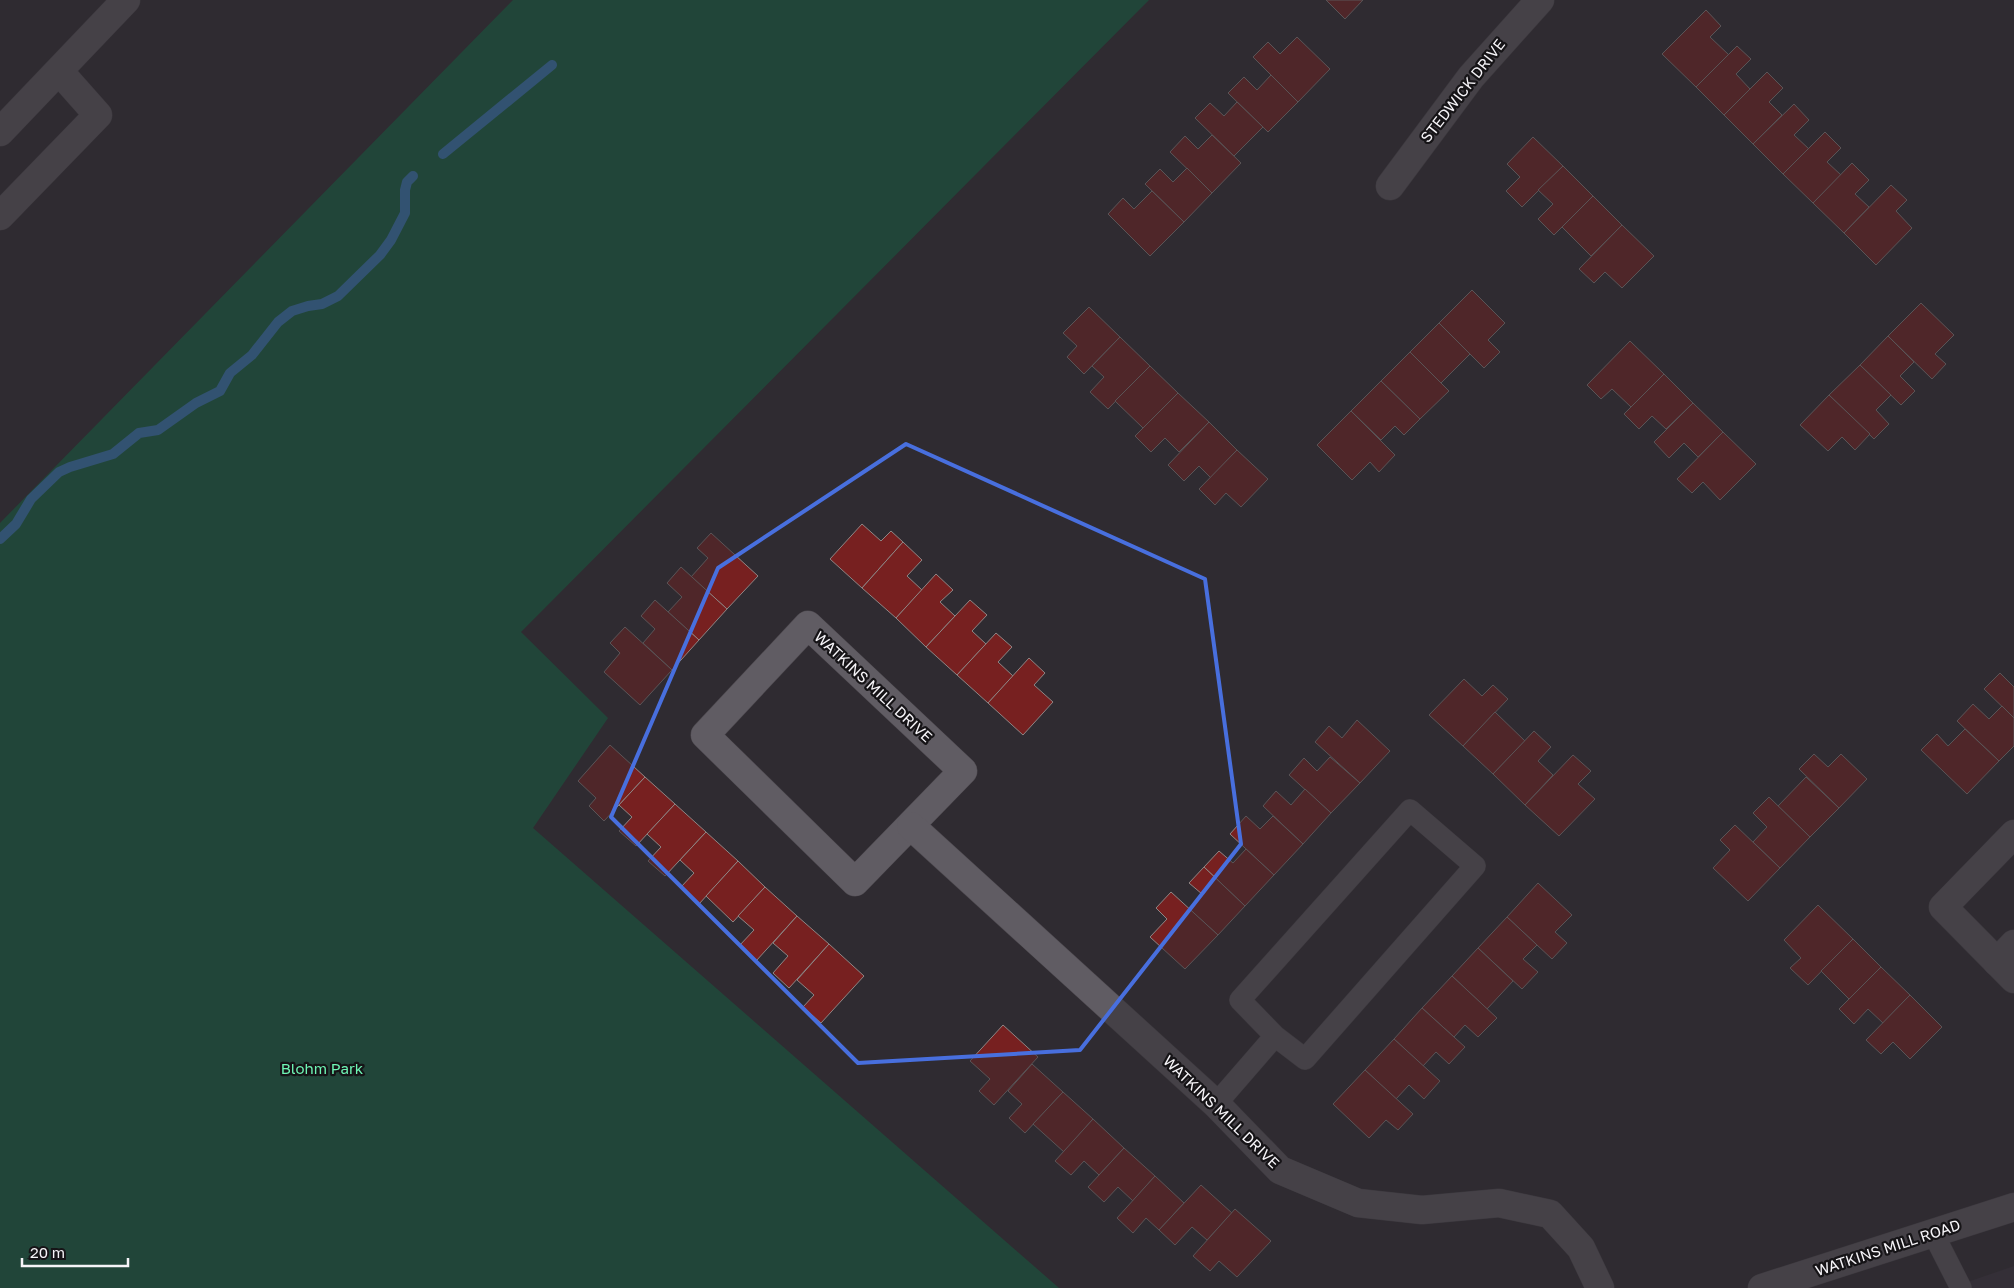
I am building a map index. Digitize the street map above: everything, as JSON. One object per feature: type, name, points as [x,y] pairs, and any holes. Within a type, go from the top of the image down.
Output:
[{"type":"street","points":[[0,132],[126,0]]},
{"type":"street","name":"STEDWICK DRIVE","points":[[1390,186],[1470,77],[1540,0]]},
{"type":"street","points":[[0,216],[98,115],[59,71]]},
{"type":"street","name":"WATKINS MILL DRIVE","points":[[808,625],[963,770],[911,826],[855,882],[705,735],[808,625]]},
{"type":"street","name":"WATKINS MILL DRIVE","points":[[911,826],[1216,1104],[1280,1170],[1358,1203],[1422,1210],[1499,1203],[1550,1214],[1581,1248],[1600,1288]]},
{"type":"street","points":[[2008,962],[1943,907],[2014,834]]},
{"type":"street","name":"WATKINS MILL ROAD","points":[[1762,1288],[2014,1207]]},
{"type":"lane","points":[[1410,810],[1475,866],[1305,1059],[1275,1036],[1240,1000],[1410,810]]},
{"type":"lane","points":[[1216,1104],[1275,1036]]},
{"type":"lane","points":[[1933,1233],[1961,1288]]},
{"type":"highlighted area","points":[[906,444],[1205,579],[1241,844],[1080,1050],[858,1063],[611,817],[718,568]]},
{"type":"shaded area","points":[[2014,1266],[2014,1288],[1950,1288]]},
{"type":"green space","name":"Blohm Park","points":[[513,0],[1149,0],[521,632],[608,718],[533,828],[1059,1288],[0,1288],[0,523]]},
{"type":"building","points":[[1326,0],[1363,0],[1345,19]]},
{"type":"building","points":[[1706,10],[1721,26],[1710,37],[1729,55],[1696,87],[1662,54]]},
{"type":"building","points":[[1297,37],[1330,69],[1298,102],[1253,57],[1268,42],[1280,54]]},
{"type":"building","points":[[1737,46],[1751,59],[1736,74],[1750,89],[1724,115],[1696,87]]},
{"type":"building","points":[[1767,72],[1783,88],[1769,102],[1782,115],[1753,144],[1724,115]]},
{"type":"building","points":[[1271,75],[1298,102],[1268,132],[1228,93],[1244,77],[1257,90]]},
{"type":"building","points":[[1237,102],[1263,127],[1234,156],[1195,118],[1210,103],[1224,116]]},
{"type":"building","points":[[1794,104],[1809,120],[1794,135],[1809,149],[1783,174],[1753,144]]},
{"type":"building","points":[[1825,132],[1841,148],[1827,162],[1841,175],[1813,203],[1783,174]]},
{"type":"building","points":[[1212,135],[1241,163],[1212,193],[1170,152],[1185,136],[1198,149]]},
{"type":"building","points":[[1533,137],[1563,166],[1522,207],[1506,191],[1520,177],[1507,164]]},
{"type":"building","points":[[1852,163],[1869,180],[1855,194],[1869,207],[1844,233],[1813,203]]},
{"type":"building","points":[[1563,166],[1593,196],[1554,235],[1538,219],[1553,204],[1538,190]]},
{"type":"building","points":[[1187,168],[1212,193],[1184,222],[1145,184],[1160,169],[1173,182]]},
{"type":"building","points":[[1891,185],[1907,200],[1896,211],[1912,228],[1876,265],[1844,233]]},
{"type":"building","points":[[1152,191],[1184,222],[1150,256],[1108,214],[1123,198],[1134,209]]},
{"type":"building","points":[[1593,196],[1622,225],[1591,256],[1562,227]]},
{"type":"building","points":[[1622,225],[1654,256],[1622,288],[1605,272],[1594,283],[1579,269]]},
{"type":"building","points":[[1472,290],[1505,323],[1488,340],[1500,352],[1484,368],[1439,323]]},
{"type":"building","points":[[1921,303],[1954,335],[1935,354],[1946,364],[1932,379],[1888,336]]},
{"type":"building","points":[[1089,307],[1120,337],[1084,374],[1067,357],[1077,346],[1063,333]]},
{"type":"building","points":[[1439,323],[1470,354],[1441,383],[1410,352]]},
{"type":"building","points":[[1888,336],[1914,362],[1900,376],[1915,391],[1901,405],[1860,365]]},
{"type":"building","points":[[1120,337],[1150,366],[1108,409],[1090,392],[1104,377],[1092,366]]},
{"type":"building","points":[[1630,341],[1664,374],[1631,407],[1612,389],[1601,399],[1587,385]]},
{"type":"building","points":[[1410,352],[1449,391],[1420,419],[1381,381]]},
{"type":"building","points":[[1860,365],[1891,395],[1876,410],[1889,424],[1874,439],[1829,395]]},
{"type":"building","points":[[1150,366],[1178,393],[1143,428],[1115,401]]},
{"type":"building","points":[[1664,374],[1693,403],[1666,429],[1652,416],[1639,429],[1624,414]]},
{"type":"building","points":[[1381,381],[1420,419],[1404,435],[1395,426],[1381,440],[1351,411]]},
{"type":"building","points":[[1178,393],[1209,422],[1179,452],[1165,438],[1151,452],[1135,436]]},
{"type":"building","points":[[1829,395],[1870,434],[1855,450],[1842,437],[1828,451],[1800,425]]},
{"type":"building","points":[[1693,403],[1723,432],[1698,457],[1684,443],[1669,458],[1654,442]]},
{"type":"building","points":[[1351,411],[1395,455],[1379,472],[1370,462],[1352,480],[1317,445]]},
{"type":"building","points":[[1209,422],[1237,450],[1211,478],[1199,466],[1184,481],[1168,465]]},
{"type":"building","points":[[1723,432],[1756,464],[1720,500],[1703,482],[1692,493],[1677,479]]},
{"type":"building","points":[[1237,450],[1268,479],[1241,507],[1226,493],[1215,505],[1199,489]]},
{"type":"building","points":[[862,524],[881,541],[891,531],[903,542],[862,588],[830,559]]},
{"type":"building","points":[[711,533],[758,576],[727,609],[691,577],[708,558],[697,548]]},
{"type":"building","points":[[903,542],[922,560],[907,576],[922,590],[896,618],[862,588]]},
{"type":"building","points":[[681,567],[727,609],[699,640],[668,612],[682,597],[667,583]]},
{"type":"building","points":[[936,574],[953,590],[940,602],[955,616],[926,647],[896,618]]},
{"type":"building","points":[[655,600],[699,640],[672,670],[643,643],[655,629],[641,616]]},
{"type":"building","points":[[970,600],[987,615],[972,631],[986,644],[957,675],[926,647]]},
{"type":"building","points":[[625,627],[672,670],[640,705],[604,672],[620,653],[610,643]]},
{"type":"building","points":[[996,633],[1012,647],[998,662],[1013,676],[988,703],[957,675]]},
{"type":"building","points":[[1029,658],[1045,673],[1034,685],[1053,702],[1023,735],[988,703]]},
{"type":"building","points":[[2000,673],[2014,687],[2014,718],[1984,689]]},
{"type":"building","points":[[1464,679],[1482,696],[1493,685],[1508,699],[1463,746],[1429,715]]},
{"type":"building","points":[[1973,704],[1989,719],[2002,706],[2014,718],[2014,746],[1999,761],[1957,721]]},
{"type":"building","points":[[1495,712],[1525,741],[1493,774],[1463,746]]},
{"type":"building","points":[[1357,720],[1390,751],[1360,783],[1315,742],[1329,726],[1342,738]]},
{"type":"building","points":[[1965,729],[1999,761],[1967,794],[1921,750],[1937,734],[1948,746]]},
{"type":"building","points":[[1534,731],[1551,747],[1538,761],[1553,775],[1525,805],[1493,774]]},
{"type":"building","points":[[610,745],[645,777],[604,821],[589,806],[596,798],[578,781]]},
{"type":"building","points":[[1814,754],[1828,767],[1841,754],[1867,779],[1839,808],[1799,769]]},
{"type":"building","points":[[1573,755],[1591,771],[1578,784],[1595,799],[1559,836],[1525,805]]},
{"type":"building","points":[[1330,757],[1360,783],[1331,813],[1289,775],[1304,758],[1317,771]]},
{"type":"building","points":[[645,777],[675,804],[636,846],[619,831],[632,817],[619,805]]},
{"type":"building","points":[[1806,777],[1839,808],[1810,837],[1778,806]]},
{"type":"building","points":[[1305,789],[1331,813],[1303,844],[1263,806],[1276,791],[1291,805]]},
{"type":"building","points":[[1769,797],[1810,837],[1780,868],[1753,842],[1767,827],[1753,813]]},
{"type":"building","points":[[675,804],[706,832],[665,876],[648,861],[661,847],[647,834]]},
{"type":"building","points":[[1246,816],[1260,829],[1273,816],[1303,844],[1274,875],[1230,834]]},
{"type":"building","points":[[1735,825],[1780,868],[1748,901],[1713,868],[1730,850],[1720,840]]},
{"type":"building","points":[[706,832],[738,861],[699,904],[681,887],[694,873],[680,860]]},
{"type":"building","points":[[1246,849],[1274,875],[1245,906],[1204,867],[1219,851],[1233,863]]},
{"type":"building","points":[[738,861],[765,887],[733,922],[706,896]]},
{"type":"building","points":[[1204,867],[1245,906],[1218,935],[1189,909],[1202,894],[1189,883]]},
{"type":"building","points":[[1538,883],[1572,915],[1555,932],[1567,943],[1552,959],[1507,917]]},
{"type":"building","points":[[765,887],[797,916],[756,961],[739,946],[754,930],[738,916]]},
{"type":"building","points":[[1171,892],[1218,935],[1185,969],[1150,937],[1167,919],[1156,908]]},
{"type":"building","points":[[1818,905],[1853,939],[1808,985],[1790,968],[1801,958],[1784,940]]},
{"type":"building","points":[[797,916],[829,944],[789,988],[773,973],[788,956],[773,943]]},
{"type":"building","points":[[1507,917],[1537,945],[1523,959],[1538,972],[1522,989],[1478,948]]},
{"type":"building","points":[[1853,939],[1881,967],[1849,999],[1821,971]]},
{"type":"building","points":[[829,944],[864,976],[821,1023],[803,1007],[814,995],[797,980]]},
{"type":"building","points":[[1478,948],[1513,981],[1487,1009],[1452,976]]},
{"type":"building","points":[[1881,967],[1910,995],[1883,1023],[1868,1009],[1854,1024],[1839,1009]]},
{"type":"building","points":[[1452,976],[1497,1018],[1478,1037],[1465,1025],[1454,1037],[1422,1008]]},
{"type":"building","points":[[1910,995],[1942,1027],[1910,1059],[1893,1042],[1881,1054],[1866,1040]]},
{"type":"building","points":[[1422,1008],[1465,1047],[1449,1064],[1436,1052],[1423,1066],[1394,1039]]},
{"type":"building","points":[[1003,1025],[1038,1057],[994,1105],[979,1091],[990,1079],[970,1061]]},
{"type":"building","points":[[1394,1039],[1440,1081],[1424,1099],[1409,1085],[1396,1099],[1365,1070]]},
{"type":"building","points":[[1032,1064],[1063,1092],[1025,1133],[1009,1118],[1022,1104],[1008,1091]]},
{"type":"building","points":[[1365,1070],[1413,1114],[1398,1130],[1386,1120],[1369,1138],[1333,1104]]},
{"type":"building","points":[[1063,1092],[1093,1119],[1064,1152],[1033,1124]]},
{"type":"building","points":[[1093,1119],[1124,1148],[1099,1175],[1084,1161],[1071,1175],[1055,1161]]},
{"type":"building","points":[[1124,1148],[1155,1176],[1133,1201],[1118,1187],[1104,1202],[1088,1187]]},
{"type":"building","points":[[1155,1176],[1184,1203],[1159,1230],[1146,1218],[1133,1233],[1117,1218]]},
{"type":"building","points":[[1201,1185],[1232,1213],[1207,1240],[1192,1227],[1175,1245],[1159,1230]]},
{"type":"building","points":[[1235,1209],[1271,1241],[1237,1277],[1219,1261],[1210,1271],[1193,1256]]},
{"type":"waterway","points":[[443,154],[552,65]]},
{"type":"waterway","points":[[0,539],[16,524],[31,499],[59,472],[113,454],[139,433],[158,430],[196,403],[220,391],[230,373],[252,355],[278,322],[292,311],[322,304],[338,296],[380,255],[391,240],[405,213],[405,190],[407,182],[413,176]]}]
